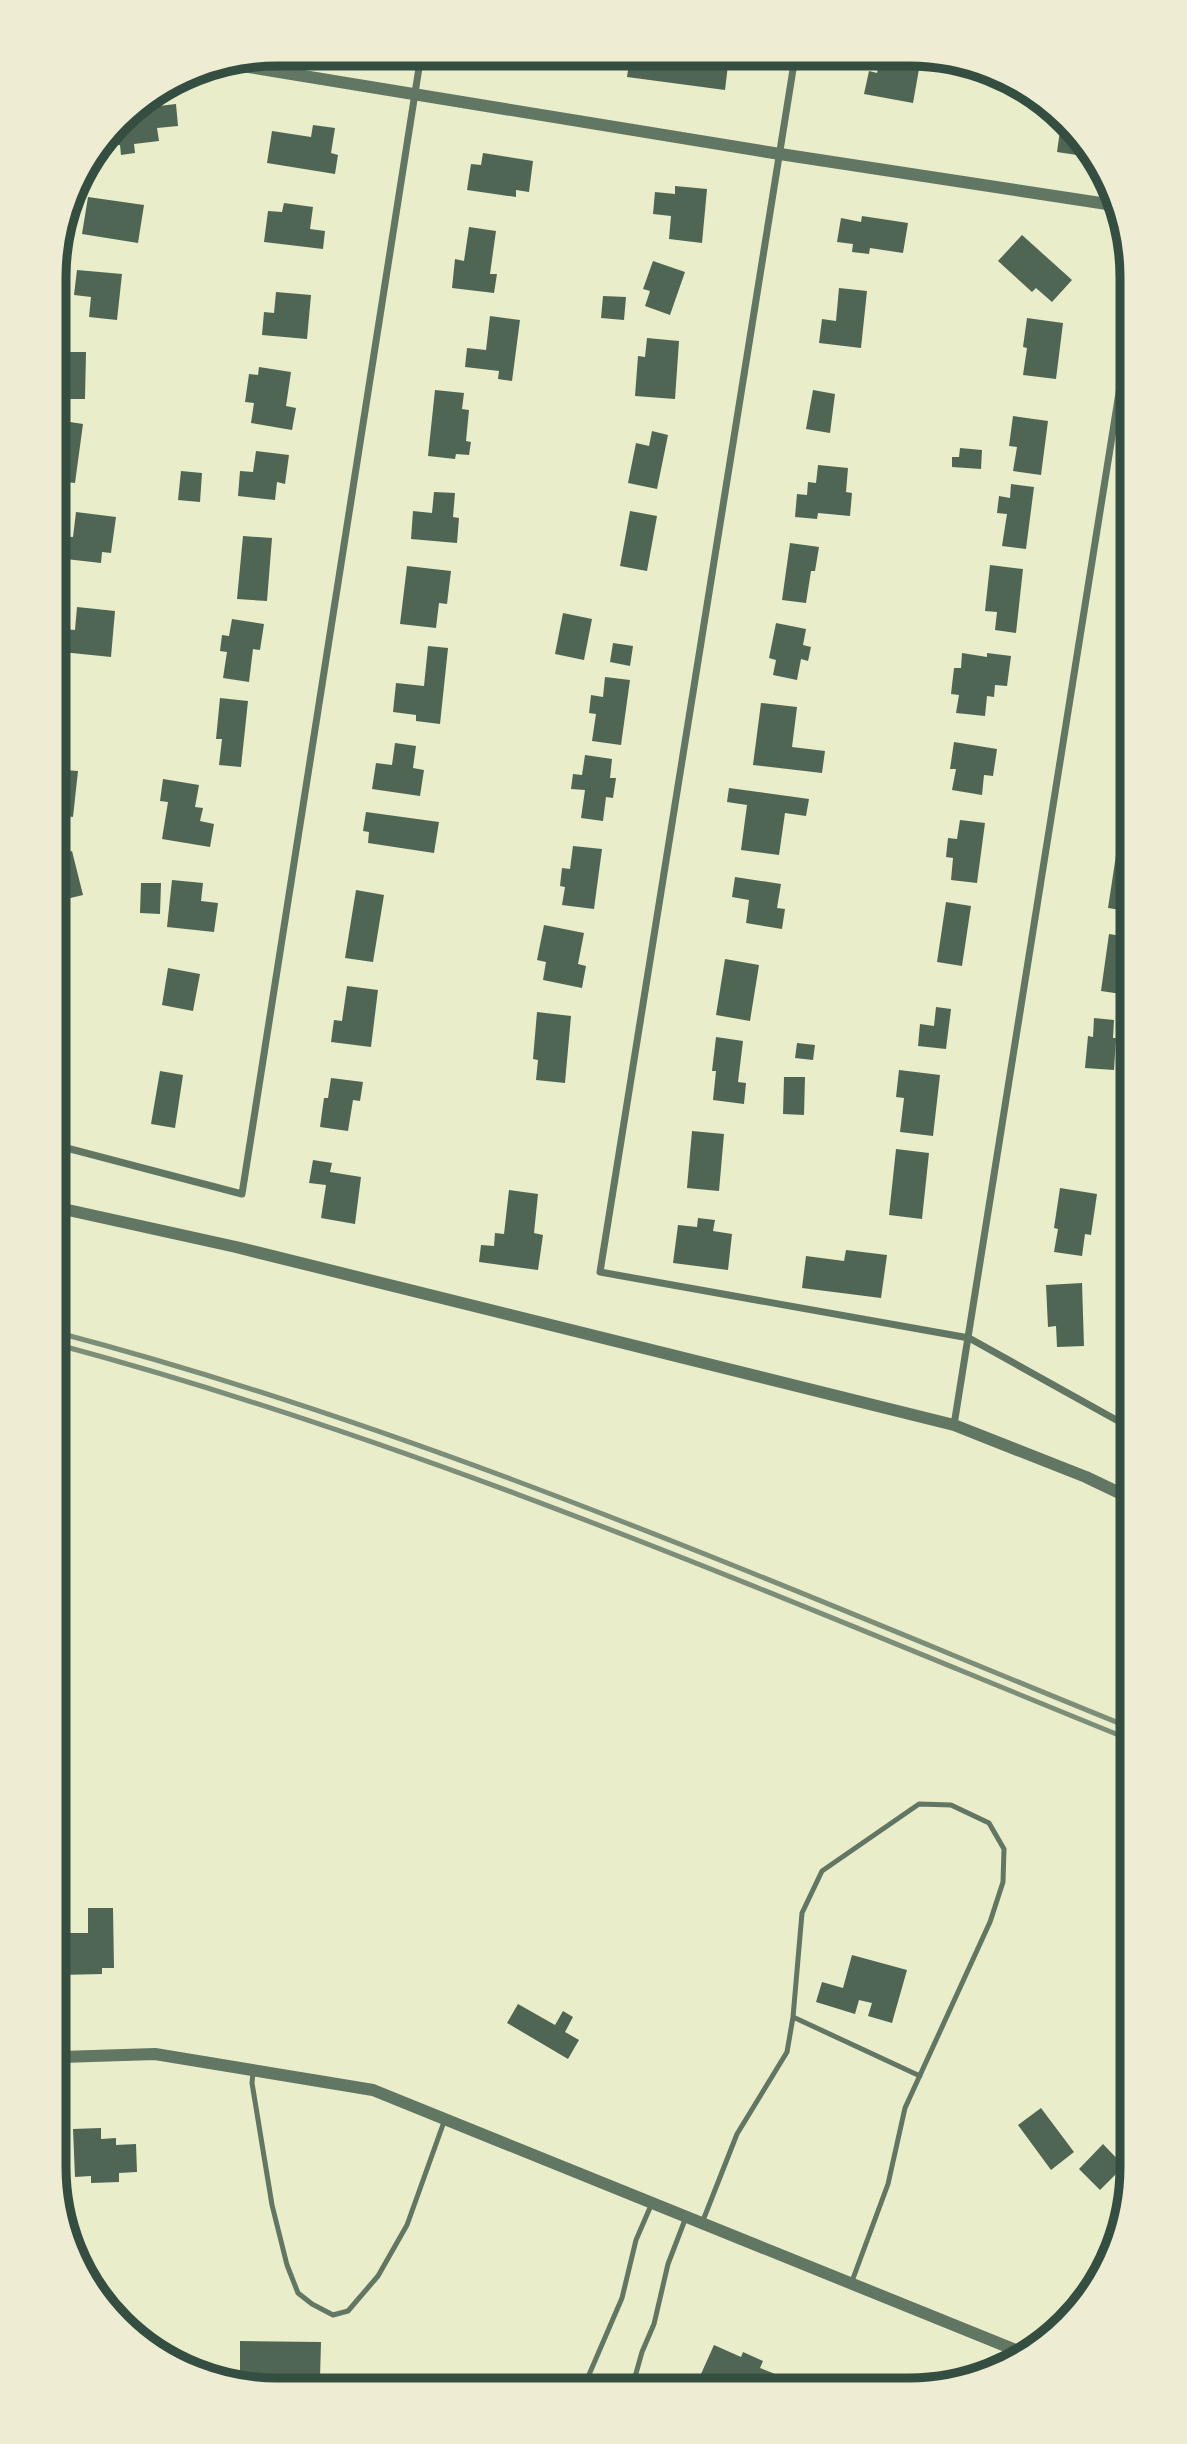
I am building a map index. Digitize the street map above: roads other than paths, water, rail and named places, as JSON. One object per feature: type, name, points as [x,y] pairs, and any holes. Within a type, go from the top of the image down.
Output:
[{"type":"street","points":[[67,1148],[242,1194],[419,66]]},
{"type":"street","points":[[794,66],[600,1272],[969,1338],[1120,1422]]},
{"type":"street","points":[[254,68],[780,154],[1106,204]]},
{"type":"street","points":[[954,1425],[1120,387]]},
{"type":"street","points":[[67,1210],[236,1247],[954,1425],[1120,1493]]},
{"type":"street","points":[[66,2057],[155,2054],[373,2090],[1014,2349]]},
{"type":"lane","points":[[702,2223],[737,2134],[787,2052],[793,2017],[802,1913],[822,1871],[919,1804],[951,1805],[989,1823],[1004,1849],[1003,1882],[990,1922],[905,2108],[888,2184],[851,2284]]},
{"type":"lane","points":[[793,2017],[920,2076]]},
{"type":"lane","points":[[253,2070],[252,2082],[272,2205],[288,2265],[298,2293],[333,2315],[348,2311],[379,2276],[407,2224],[445,2119]]},
{"type":"lane","points":[[588,2378],[622,2298],[636,2240],[652,2203]]},
{"type":"lane","points":[[635,2378],[654,2323],[668,2264],[686,2217]]},
{"type":"railway","points":[[66,1335],[197,1372],[467,1463],[734,1566],[1120,1724]]},
{"type":"railway","points":[[66,1347],[333,1428],[467,1476],[734,1578],[1120,1736]]}]
